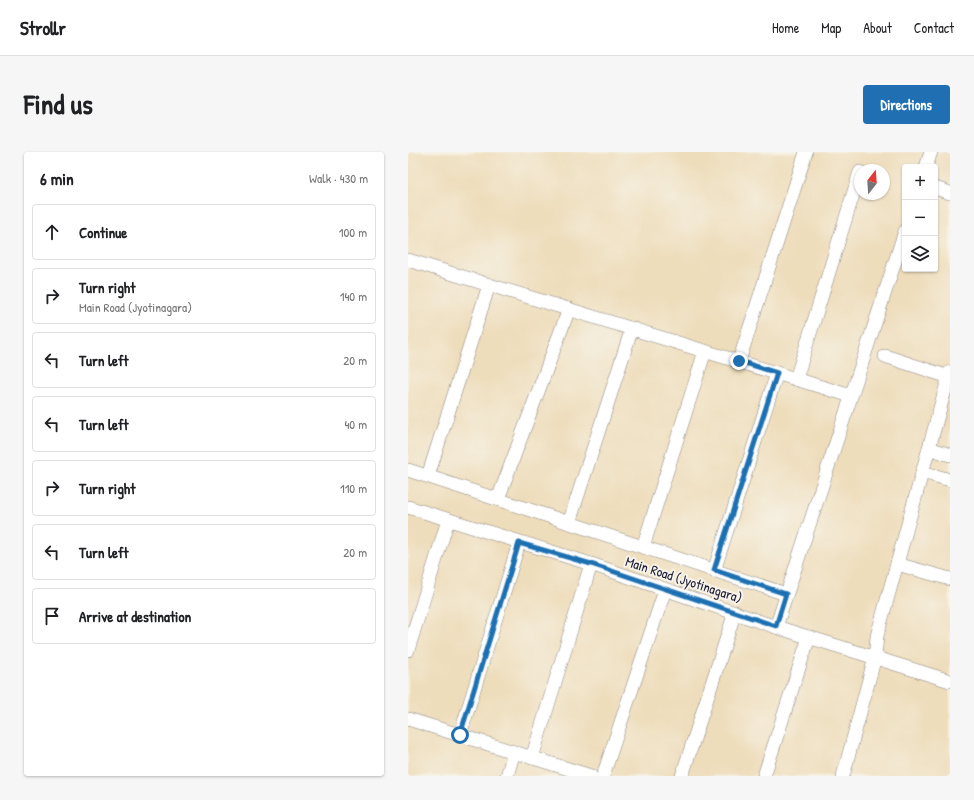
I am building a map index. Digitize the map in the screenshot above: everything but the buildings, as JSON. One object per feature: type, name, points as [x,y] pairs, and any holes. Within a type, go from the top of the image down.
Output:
[{"type":"street","points":[[739,361],[806,152]]},
{"type":"street","points":[[927,164],[931,152]]},
{"type":"street","points":[[938,189],[950,193]]},
{"type":"street","points":[[796,379],[854,192]]},
{"type":"street","points":[[776,626],[903,236]]},
{"type":"street","points":[[408,260],[851,396]]},
{"type":"street","points":[[428,476],[489,285]]},
{"type":"street","points":[[498,499],[569,309]]},
{"type":"street","points":[[569,523],[632,328]]},
{"type":"street","points":[[643,547],[705,351]]},
{"type":"street","points":[[844,776],[875,657],[877,636],[929,448],[946,403],[949,374],[885,356]]},
{"type":"street","points":[[714,570],[777,373]]},
{"type":"street","points":[[929,448],[950,455]]},
{"type":"street","points":[[408,470],[786,594]]},
{"type":"street","points":[[922,472],[950,480]]},
{"type":"street","name":"Main Road (Jyotinagara)","points":[[408,507],[519,543],[591,564],[809,637],[950,681]]},
{"type":"street","points":[[408,650],[448,520]]},
{"type":"street","points":[[460,735],[519,543]]},
{"type":"street","points":[[532,758],[591,564]]},
{"type":"street","points":[[897,564],[950,579]]},
{"type":"street","points":[[603,776],[665,590]]},
{"type":"street","points":[[682,776],[735,612]]},
{"type":"street","points":[[764,776],[809,637]]},
{"type":"street","points":[[408,719],[591,776]]},
{"type":"street","points":[[507,776],[514,752]]},
{"type":"route","points":[[460,735],[519,543],[591,564],[776,626],[786,594],[714,570],[777,373],[739,361]]}]
